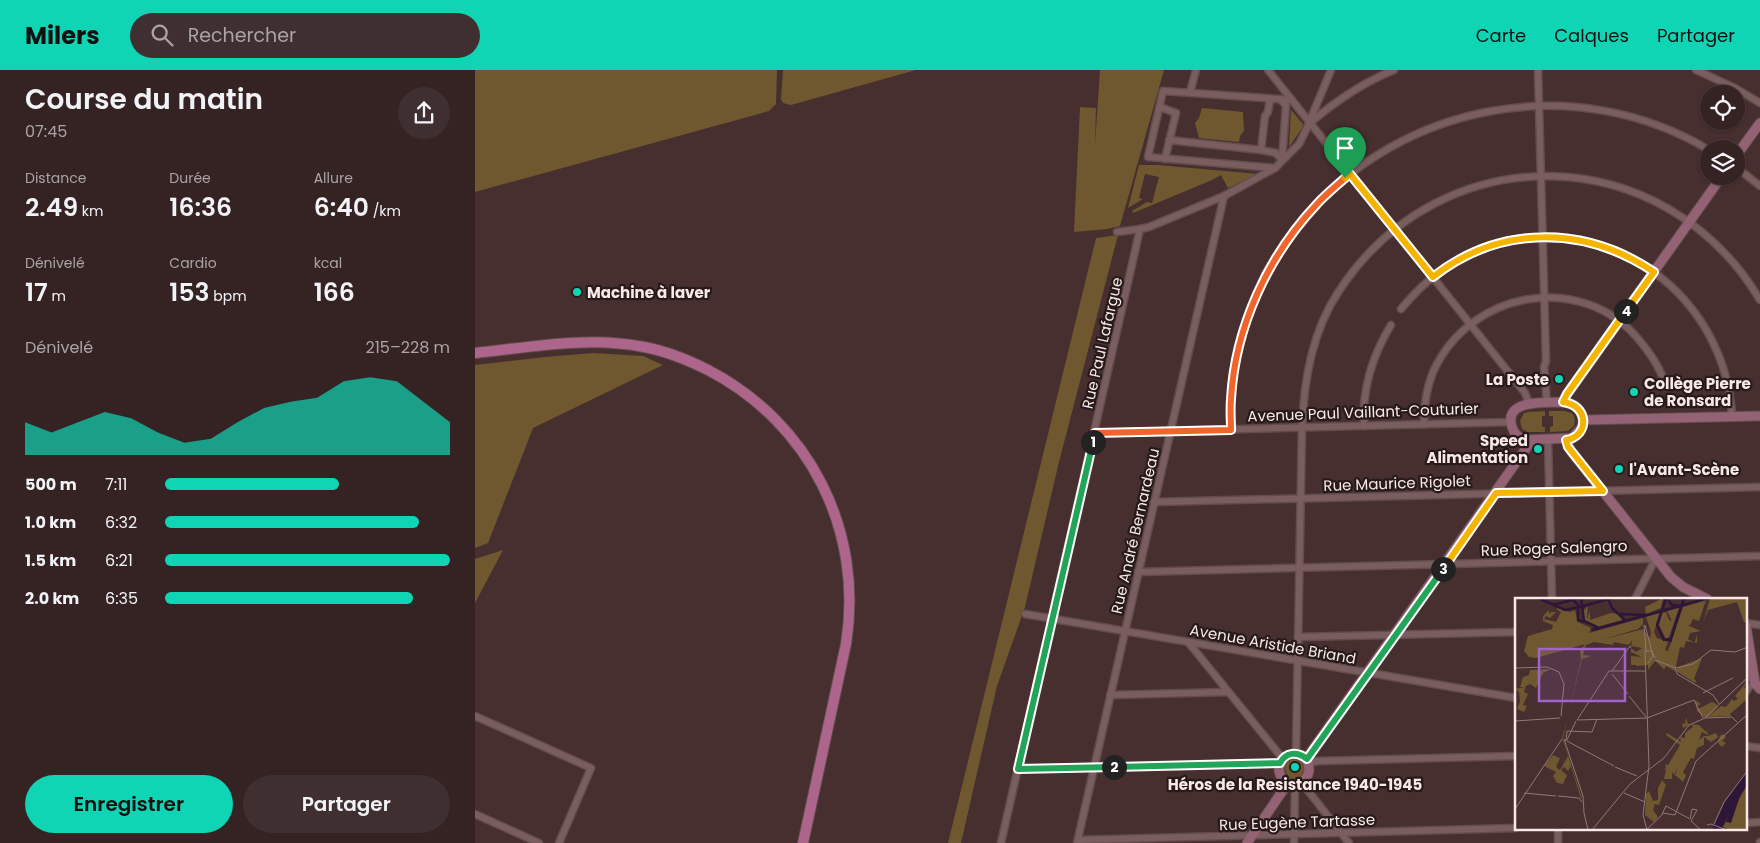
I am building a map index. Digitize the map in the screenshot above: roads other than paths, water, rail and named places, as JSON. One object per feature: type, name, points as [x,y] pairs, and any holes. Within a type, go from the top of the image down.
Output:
[{"type":"main road","points":[[475,354],[566,343],[604,341],[646,347],[690,362],[730,382],[777,420],[803,451],[826,491],[835,514],[848,568],[850,594],[849,627],[846,644],[803,843]]},
{"type":"street","points":[[1190,92],[1196,70]]},
{"type":"street","points":[[1268,70],[1525,393],[1529,403]]},
{"type":"street","points":[[1117,232],[1140,230],[1224,196],[1275,168],[1299,144],[1310,123],[1331,70]]},
{"type":"street","points":[[1310,123],[1329,106],[1347,94],[1395,70]]},
{"type":"street","points":[[1538,70],[1546,361],[1544,367],[1547,403]]},
{"type":"street","points":[[1696,70],[1735,88],[1760,103]]},
{"type":"street","points":[[1275,168],[1148,157],[1163,90],[1292,100]]},
{"type":"street","points":[[1261,150],[1265,116],[1268,112],[1270,99]]},
{"type":"street","points":[[1281,100],[1286,105],[1282,160]]},
{"type":"street","points":[[1231,430],[1231,399],[1238,353],[1250,310],[1267,273],[1291,234],[1317,204],[1350,174],[1393,145],[1432,126],[1473,113],[1539,104],[1617,112],[1676,132],[1700,145]]},
{"type":"street","points":[[1160,107],[1176,113],[1165,158]]},
{"type":"street","points":[[1745,144],[1760,123]]},
{"type":"street","points":[[1169,140],[1261,150],[1276,154],[1282,160]]},
{"type":"street","points":[[1745,174],[1760,186]]},
{"type":"street","points":[[1296,753],[1302,428],[1305,385],[1311,352],[1323,321],[1338,292],[1361,260],[1395,229],[1435,203],[1461,192],[1489,184],[1541,176],[1585,179],[1614,185],[1647,197],[1690,221],[1729,256],[1760,300]]},
{"type":"street","points":[[1563,402],[1716,185]]},
{"type":"street","name":"Rue André Bernardeau","points":[[1077,842],[1224,196]]},
{"type":"street","name":"Rue Paul Lafargue","points":[[1001,843],[1140,230]]},
{"type":"street","points":[[1401,310],[1415,292],[1433,277],[1456,261],[1487,246],[1513,240],[1543,237],[1576,239],[1603,246],[1638,261],[1679,293],[1705,328],[1725,374],[1731,416]]},
{"type":"street","points":[[1424,424],[1427,391],[1433,372],[1453,341],[1470,324],[1496,308],[1520,300],[1544,298],[1571,300],[1600,309],[1619,320],[1633,332],[1654,358],[1666,387]]},
{"type":"street","points":[[1364,426],[1363,405],[1368,379],[1375,354],[1391,325]]},
{"type":"street","points":[[1563,402],[1579,408],[1583,416],[1583,427],[1572,438],[1566,440],[1523,440],[1512,427],[1511,422],[1517,408],[1529,403],[1563,402]]},
{"type":"street","points":[[1583,420],[1760,416]]},
{"type":"street","name":"Avenue Paul Vaillant-Couturier","points":[[1095,433],[1511,422]]},
{"type":"street","points":[[1250,839],[1295,783],[1308,776],[1308,761],[1368,672],[1532,440]]},
{"type":"street","points":[[1548,440],[1552,598]]},
{"type":"street","points":[[1566,440],[1571,451],[1677,583],[1705,598]]},
{"type":"street","name":"Rue Maurice Rigolet","points":[[1155,502],[1760,487]]},
{"type":"street","name":"Rue Roger Salengro","points":[[1138,572],[1760,556]]},
{"type":"street","points":[[1636,598],[1656,558]]},
{"type":"street","name":"Avenue Aristide Briand","points":[[1025,614],[1515,698]]},
{"type":"street","points":[[1747,625],[1760,625]]},
{"type":"street","points":[[1747,630],[1758,686]]},
{"type":"street","points":[[1298,637],[1515,632]]},
{"type":"street","points":[[1189,642],[1279,754],[1281,761],[1279,772],[1281,777],[1295,783],[1349,843]]},
{"type":"street","points":[[1747,674],[1758,686]]},
{"type":"street","points":[[1747,690],[1749,687],[1758,686]]},
{"type":"street","points":[[1110,695],[1228,692]]},
{"type":"street","points":[[475,716],[591,768],[559,843]]},
{"type":"street","points":[[1747,746],[1760,750]]},
{"type":"street","points":[[1747,751],[1760,750]]},
{"type":"street","points":[[1018,769],[1281,761],[1288,754],[1296,753],[1308,761],[1515,756]]},
{"type":"street","points":[[1294,843],[1295,783]]},
{"type":"street","points":[[475,814],[539,843]]},
{"type":"street","points":[[1747,823],[1760,822]]},
{"type":"street","name":"Rue Eugène Tartasse","points":[[1077,842],[1250,839],[1294,834],[1340,832],[1515,828]]},
{"type":"street","points":[[1558,830],[1559,843]]},
{"type":"place","name":"Machine à laver","points":[[577,292]]},
{"type":"place","name":"La Poste","points":[[1559,379]]},
{"type":"place","name":"Collège Pierre de Ronsard","points":[[1634,392]]},
{"type":"place","name":"Speed Alimentation","points":[[1538,449]]},
{"type":"place","name":"l'Avant-Scène","points":[[1619,469]]},
{"type":"place","name":"Héros de la Resistance 1940-1945","points":[[1295,767]]}]
